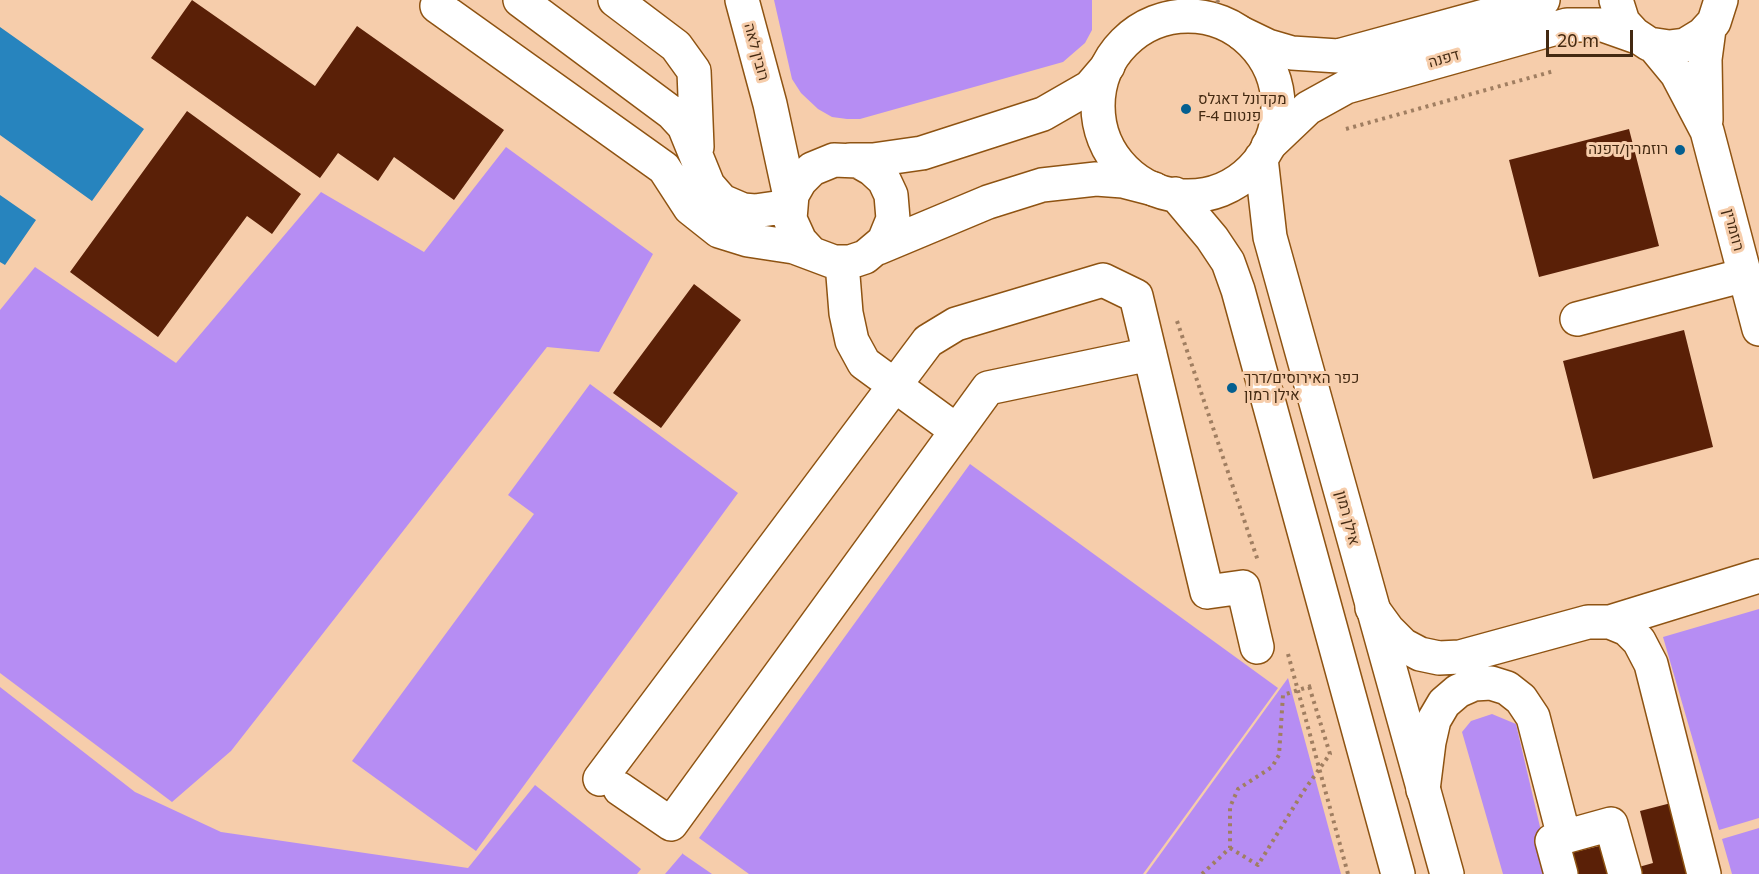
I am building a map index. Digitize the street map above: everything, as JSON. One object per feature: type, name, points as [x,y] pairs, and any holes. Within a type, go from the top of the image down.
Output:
[{"type":"street","points":[[441,0],[437,6],[664,168],[676,189],[698,217],[719,231],[811,253],[826,260],[842,263],[865,257],[878,248],[970,209],[1042,185],[1096,179],[1122,181],[1165,192],[1203,194],[1229,186],[1251,169],[1264,152],[1277,119],[1275,84],[1261,52],[1206,0]]},
{"type":"street","points":[[520,0],[672,113],[684,126],[698,165],[714,194],[731,206],[755,211],[791,203]]},
{"type":"street","points":[[615,0],[676,46],[694,71],[698,165],[676,189]]},
{"type":"street","name":"רובין לאה","points":[[742,0],[770,104],[791,203]]},
{"type":"street","points":[[1137,0],[1134,24],[1103,78],[1099,104],[1104,137],[1122,166],[1165,192],[1212,238],[1227,262],[1238,290],[1398,874]]},
{"type":"street","name":"דפנה","points":[[1235,29],[1268,46],[1292,53],[1338,56],[1543,0]]},
{"type":"street","name":"רוזמרין","points":[[1616,0],[1623,22],[1677,74],[1707,131]]},
{"type":"street","points":[[1645,41],[1681,46],[1693,42],[1720,10]]},
{"type":"street","name":"רוזמרין","points":[[1720,10],[1704,80],[1707,131],[1759,329]]},
{"type":"street","points":[[811,253],[796,234],[790,219],[791,203],[795,188],[812,169],[826,161],[873,160],[922,153],[1043,114],[1090,87],[1117,54],[1148,26],[1174,17],[1202,17],[1235,29]]},
{"type":"street","name":"דפנה","points":[[1264,152],[1308,108],[1346,87],[1567,25],[1603,25],[1645,41]]},
{"type":"street","name":"רובין לאה","points":[[770,104],[785,129],[799,143],[816,153],[846,159]]},
{"type":"street","name":"אילן רמון","points":[[1264,152],[1270,237],[1422,792],[1447,874]]},
{"type":"street","points":[[846,159],[873,169],[884,180],[891,195],[893,219],[888,234],[878,248]]},
{"type":"street","points":[[842,263],[846,313],[852,341],[864,363],[957,430]]},
{"type":"street","points":[[1577,319],[1744,274]]},
{"type":"street","points":[[1150,354],[988,388],[671,824],[610,784],[928,341],[956,324],[1103,280],[1136,296],[1150,354],[1207,592],[1243,587],[1257,647]]},
{"type":"street","points":[[1371,607],[1388,630],[1403,645],[1420,654],[1439,658],[1460,657],[1588,622],[1610,622],[1759,576]]},
{"type":"street","points":[[1610,622],[1634,634],[1651,664],[1704,874]]},
{"type":"street","points":[[1422,792],[1428,742],[1434,720],[1444,703],[1458,691],[1474,684],[1491,683],[1507,688],[1521,699],[1533,717],[1564,837]]},
{"type":"street","points":[[1561,874],[1552,841],[1611,824],[1624,874]]},
{"type":"path","points":[[1346,129],[1554,71]]},
{"type":"path","points":[[1202,874],[1230,848],[1230,807],[1238,789],[1272,767],[1279,755],[1283,695],[1344,676]]},
{"type":"path","points":[[1230,848],[1258,865],[1303,792],[1330,754],[1309,686]]},
{"type":"shaded area","points":[[774,0],[1092,0],[1092,30],[1085,43],[1063,62],[860,119],[847,119],[832,117],[818,109],[801,93],[792,79]]},
{"type":"shaded area","points":[[506,147],[653,254],[599,352],[547,347],[231,751],[172,802],[0,673],[0,310],[35,267],[176,363],[321,192],[424,252]]},
{"type":"shaded area","points":[[590,384],[738,493],[476,851],[352,761],[534,514],[508,495]]},
{"type":"shaded area","points":[[970,464],[1278,688],[1143,874],[749,874],[699,838]]},
{"type":"shaded area","points":[[1759,609],[1759,818],[1719,830],[1663,637]]},
{"type":"shaded area","points":[[1288,678],[1341,874],[1146,874]]},
{"type":"shaded area","points":[[0,687],[135,792],[221,832],[468,868],[535,785],[641,869],[637,874],[0,874]]},
{"type":"shaded area","points":[[1492,714],[1516,724],[1551,874],[1503,874],[1462,732],[1471,721]]},
{"type":"shaded area","points":[[1759,828],[1759,874],[1732,874],[1722,839]]},
{"type":"shaded area","points":[[683,854],[712,874],[665,874]]},
{"type":"water","points":[[0,27],[144,129],[92,201],[0,135]]},
{"type":"water","points":[[0,195],[36,220],[5,265],[0,262]]},
{"type":"building","points":[[192,0],[315,86],[357,26],[504,130],[454,200],[394,157],[378,181],[338,153],[320,178],[151,58]]},
{"type":"building","points":[[187,111],[301,194],[272,234],[247,216],[158,337],[70,272]]},
{"type":"building","points":[[1629,129],[1659,246],[1539,277],[1509,160]]},
{"type":"building","points":[[694,284],[741,320],[661,428],[613,393]]},
{"type":"building","points":[[1684,330],[1713,447],[1593,479],[1563,361]]},
{"type":"building","points":[[1675,802],[1693,874],[1614,874],[1653,863],[1640,811]]},
{"type":"building","points":[[1603,845],[1610,874],[1572,874],[1567,854]]},
{"type":"place","name":"מקדונל דאגלס F-4 פנטום","points":[[1186,109]]},
{"type":"place","name":"רוזמרין/דפנה","points":[[1680,150]]},
{"type":"place","name":"כפר האירוסים/דרך אילן רמון","points":[[1232,388]]}]
